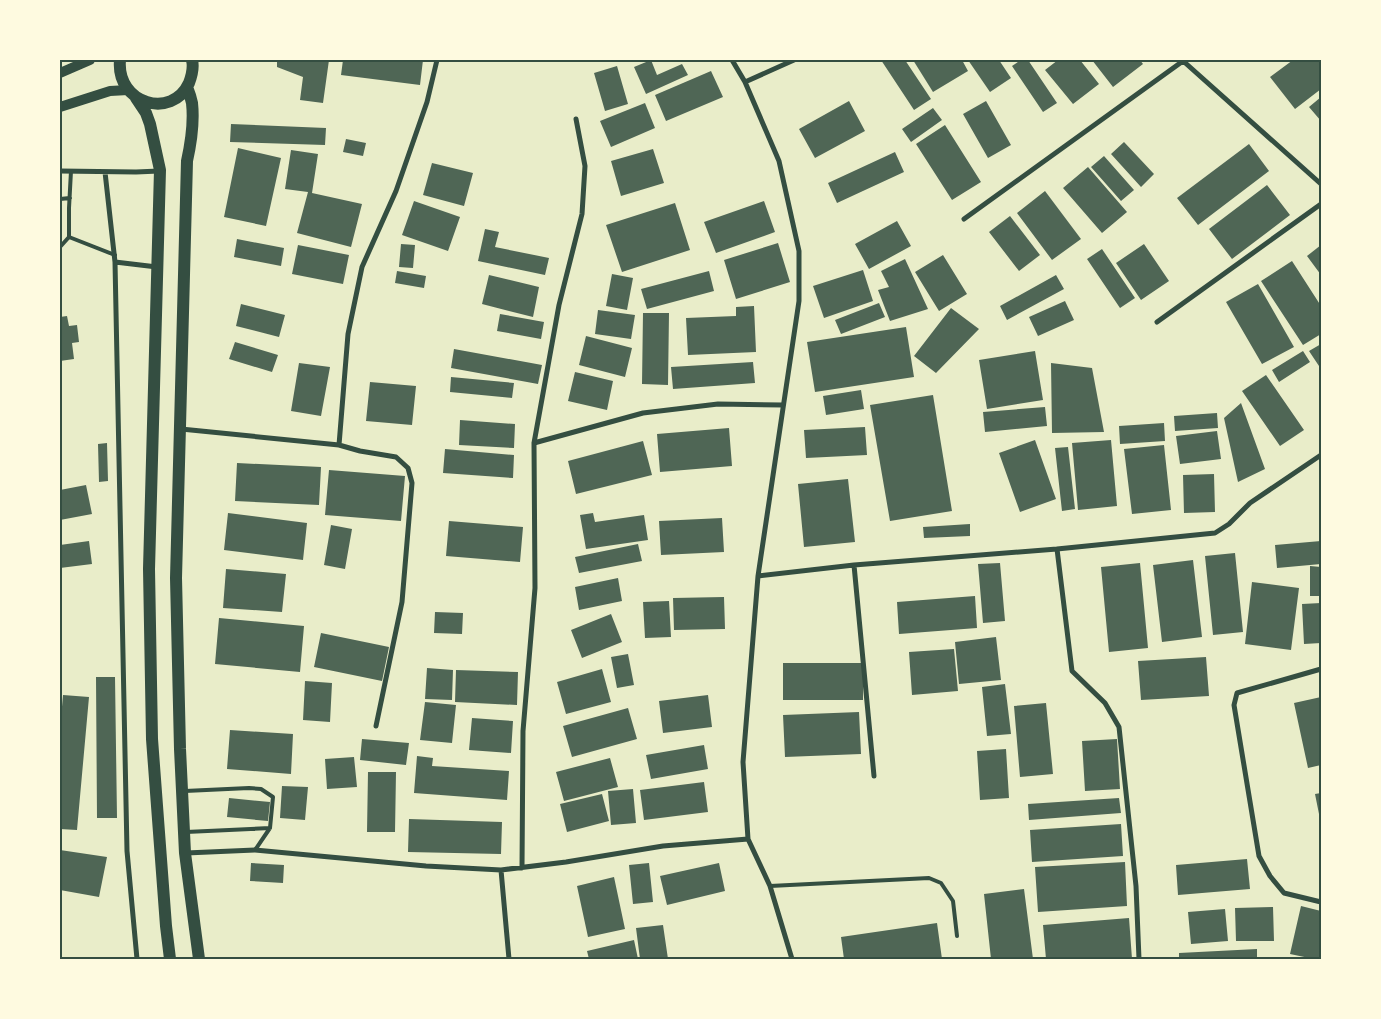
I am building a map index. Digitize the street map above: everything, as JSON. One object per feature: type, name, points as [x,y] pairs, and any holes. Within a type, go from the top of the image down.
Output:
[{"type":"main road","points":[[60,73],[90,60]]},
{"type":"main road","points":[[120,60],[122,80],[146,114],[150,124],[160,171],[149,569],[152,739],[170,959]]},
{"type":"main road","points":[[60,107],[110,90],[132,94],[147,102],[158,104],[170,101],[180,96],[187,87],[192,76],[194,62]]},
{"type":"main road","points":[[187,87],[192,103],[192,114],[187,161],[176,578],[185,853],[199,959]]},
{"type":"street","points":[[339,445],[348,334],[362,267],[396,191],[427,102],[437,60]]},
{"type":"street","points":[[732,60],[745,82],[779,161],[799,251],[799,302],[758,576],[743,762],[748,839],[770,886],[792,959]]},
{"type":"street","points":[[745,82],[794,60]]},
{"type":"street","points":[[964,219],[1183,60],[1321,184]]},
{"type":"street","points":[[522,868],[524,731],[535,588],[534,443],[559,305],[582,214],[584,166],[576,120]]},
{"type":"street","points":[[60,171],[160,171]]},
{"type":"street","points":[[105,172],[115,262],[127,850],[137,959]]},
{"type":"street","points":[[1157,322],[1321,204]]},
{"type":"street","points":[[115,262],[158,267]]},
{"type":"street","points":[[534,443],[643,414],[718,404],[783,405]]},
{"type":"street","points":[[180,429],[339,445],[360,451],[396,457],[408,468],[412,483],[402,602],[376,726]]},
{"type":"street","points":[[758,576],[854,565],[1057,549],[1215,533],[1229,524],[1250,503],[1321,455]]},
{"type":"street","points":[[1057,549],[1072,671],[1105,703],[1120,726],[1136,886],[1139,959]]},
{"type":"street","points":[[854,565],[874,776]]},
{"type":"street","points":[[1321,669],[1237,693],[1234,705],[1260,856],[1270,876],[1284,892],[1321,902]]},
{"type":"street","points":[[185,853],[254,850],[426,866],[501,870],[663,846],[748,839]]},
{"type":"street","points":[[501,870],[509,959]]},
{"type":"lane","points":[[60,246],[69,237],[71,171]]},
{"type":"lane","points":[[60,199],[70,198]]},
{"type":"lane","points":[[69,237],[114,255]]},
{"type":"lane","points":[[182,791],[249,788],[261,789],[273,798],[270,828],[254,850]]},
{"type":"lane","points":[[184,832],[270,828]]},
{"type":"lane","points":[[770,886],[929,878],[941,882],[953,901],[957,936]]},
{"type":"building","points":[[277,60],[329,60],[323,103],[300,100],[303,77],[277,67]]},
{"type":"building","points":[[343,60],[423,60],[420,85],[341,75]]},
{"type":"building","points":[[651,60],[657,75],[682,64],[688,75],[646,94],[634,67]]},
{"type":"building","points":[[881,60],[905,60],[931,99],[914,110]]},
{"type":"building","points":[[913,60],[962,60],[968,71],[933,92]]},
{"type":"building","points":[[968,60],[999,60],[1011,78],[990,92]]},
{"type":"building","points":[[1021,60],[1028,60],[1057,103],[1043,112],[1012,66]]},
{"type":"building","points":[[1058,60],[1080,60],[1099,84],[1073,104],[1045,70]]},
{"type":"building","points":[[1092,60],[1140,60],[1143,64],[1113,87]]},
{"type":"building","points":[[1293,60],[1321,60],[1321,89],[1295,109],[1270,77]]},
{"type":"building","points":[[617,66],[628,104],[605,111],[594,73]]},
{"type":"building","points":[[711,71],[723,97],[666,121],[655,95]]},
{"type":"building","points":[[1321,97],[1321,121],[1309,107]]},
{"type":"building","points":[[849,101],[865,131],[815,158],[799,129]]},
{"type":"building","points":[[986,101],[1011,145],[988,158],[963,114]]},
{"type":"building","points":[[645,103],[655,128],[611,147],[600,121]]},
{"type":"building","points":[[933,108],[942,120],[911,142],[902,129]]},
{"type":"building","points":[[231,124],[326,128],[325,145],[230,142]]},
{"type":"building","points":[[945,125],[981,182],[952,200],[916,144]]},
{"type":"building","points":[[346,139],[366,143],[363,156],[343,152]]},
{"type":"building","points":[[1124,142],[1154,174],[1141,187],[1111,154]]},
{"type":"building","points":[[1249,144],[1269,171],[1198,225],[1177,198]]},
{"type":"building","points":[[238,148],[281,158],[266,226],[224,217]]},
{"type":"building","points":[[653,149],[664,183],[621,196],[611,161]]},
{"type":"building","points":[[291,150],[318,154],[312,193],[362,204],[351,247],[297,233],[308,192],[285,189]]},
{"type":"building","points":[[895,152],[904,172],[837,203],[828,183]]},
{"type":"building","points":[[1104,156],[1134,190],[1121,201],[1091,167]]},
{"type":"building","points":[[432,163],[473,173],[464,206],[423,195]]},
{"type":"building","points":[[1088,167],[1127,212],[1102,233],[1063,188]]},
{"type":"building","points":[[1267,185],[1290,215],[1232,259],[1209,229]]},
{"type":"building","points":[[1045,191],[1081,239],[1052,260],[1017,213]]},
{"type":"building","points":[[414,201],[460,217],[448,251],[402,235]]},
{"type":"building","points":[[764,201],[775,232],[716,253],[704,222]]},
{"type":"building","points":[[675,203],[690,250],[622,272],[606,225]]},
{"type":"building","points":[[1010,216],[1040,255],[1019,271],[989,232]]},
{"type":"building","points":[[897,221],[911,246],[869,269],[855,244]]},
{"type":"building","points":[[485,229],[499,232],[495,247],[549,258],[545,275],[478,261]]},
{"type":"building","points":[[237,239],[284,248],[281,266],[234,257]]},
{"type":"building","points":[[778,243],[790,282],[736,299],[724,260]]},
{"type":"building","points":[[401,244],[415,245],[413,268],[399,267]]},
{"type":"building","points":[[1144,244],[1169,281],[1141,300],[1116,263]]},
{"type":"building","points":[[298,245],[349,255],[343,284],[292,274]]},
{"type":"building","points":[[1321,245],[1321,275],[1307,256]]},
{"type":"building","points":[[1102,249],[1135,298],[1120,308],[1087,259]]},
{"type":"building","points":[[943,255],[967,294],[939,311],[915,272]]},
{"type":"building","points":[[905,259],[928,309],[890,321],[878,290],[889,287],[881,271]]},
{"type":"building","points":[[1292,261],[1321,306],[1321,334],[1303,345],[1261,281]]},
{"type":"building","points":[[863,270],[873,301],[824,318],[813,286]]},
{"type":"building","points":[[397,271],[426,276],[424,288],[395,283]]},
{"type":"building","points":[[709,271],[714,291],[647,309],[641,289]]},
{"type":"building","points":[[612,274],[633,278],[627,310],[606,306]]},
{"type":"building","points":[[489,275],[539,287],[533,317],[482,304]]},
{"type":"building","points":[[1056,275],[1064,289],[1007,320],[1000,306]]},
{"type":"building","points":[[1258,284],[1294,347],[1262,364],[1226,302]]},
{"type":"building","points":[[1065,301],[1074,320],[1038,336],[1029,317]]},
{"type":"building","points":[[879,303],[885,317],[841,334],[835,320]]},
{"type":"building","points":[[241,304],[285,315],[279,337],[236,326]]},
{"type":"building","points":[[754,306],[756,352],[688,355],[686,318],[736,316],[736,307]]},
{"type":"building","points":[[951,308],[979,329],[936,373],[914,356]]},
{"type":"building","points":[[598,310],[635,315],[631,339],[595,334]]},
{"type":"building","points":[[643,313],[669,313],[668,385],[642,384]]},
{"type":"building","points":[[500,314],[544,322],[541,339],[497,331]]},
{"type":"building","points":[[67,316],[69,326],[77,325],[79,342],[72,343],[74,359],[60,361],[60,317]]},
{"type":"building","points":[[906,327],[914,377],[815,392],[807,342]]},
{"type":"building","points":[[586,336],[632,348],[625,377],[579,365]]},
{"type":"building","points":[[235,342],[278,355],[272,372],[229,359]]},
{"type":"building","points":[[1321,344],[1321,369],[1309,351]]},
{"type":"building","points":[[454,349],[542,365],[538,384],[451,368]]},
{"type":"building","points":[[1035,351],[1043,400],[987,409],[979,360]]},
{"type":"building","points":[[1303,351],[1310,362],[1279,382],[1272,370]]},
{"type":"building","points":[[753,362],[755,383],[673,389],[671,367]]},
{"type":"building","points":[[299,363],[330,367],[321,416],[291,411]]},
{"type":"building","points":[[1051,363],[1092,368],[1104,432],[1052,433]]},
{"type":"building","points":[[575,372],[613,381],[607,410],[568,401]]},
{"type":"building","points":[[1266,375],[1304,430],[1280,446],[1242,391]]},
{"type":"building","points":[[451,377],[514,383],[512,398],[450,392]]},
{"type":"building","points":[[370,382],[416,386],[412,425],[366,421]]},
{"type":"building","points":[[861,390],[864,409],[826,415],[823,396]]},
{"type":"building","points":[[933,395],[952,511],[890,521],[870,405]]},
{"type":"building","points":[[1241,403],[1265,469],[1238,482],[1224,418]]},
{"type":"building","points":[[1045,407],[1047,426],[985,432],[983,412]]},
{"type":"building","points":[[1217,413],[1218,428],[1175,431],[1174,416]]},
{"type":"building","points":[[460,420],[515,424],[514,448],[459,445]]},
{"type":"building","points":[[1164,423],[1165,441],[1120,444],[1119,426]]},
{"type":"building","points":[[865,427],[867,455],[806,458],[804,430]]},
{"type":"building","points":[[729,428],[732,466],[660,472],[657,434]]},
{"type":"building","points":[[1217,431],[1221,459],[1180,464],[1176,436]]},
{"type":"building","points":[[1035,440],[1056,499],[1020,512],[999,453]]},
{"type":"building","points":[[1111,440],[1117,506],[1078,510],[1072,443]]},
{"type":"building","points":[[643,441],[652,475],[576,494],[568,461]]},
{"type":"building","points":[[107,443],[108,481],[99,482],[98,444]]},
{"type":"building","points":[[1164,445],[1171,510],[1132,514],[1124,449]]},
{"type":"building","points":[[1068,447],[1075,509],[1062,511],[1055,448]]},
{"type":"building","points":[[445,449],[514,455],[513,478],[443,473]]},
{"type":"building","points":[[237,463],[321,467],[319,505],[235,501]]},
{"type":"building","points":[[329,470],[405,476],[401,521],[325,515]]},
{"type":"building","points":[[1214,474],[1215,512],[1184,513],[1183,475]]},
{"type":"building","points":[[848,479],[855,542],[804,547],[798,484]]},
{"type":"building","points":[[86,485],[92,514],[60,520],[60,490]]},
{"type":"building","points":[[228,513],[307,523],[303,560],[224,550]]},
{"type":"building","points":[[593,513],[595,522],[644,515],[648,540],[586,549],[580,515]]},
{"type":"building","points":[[722,518],[724,552],[661,555],[659,521]]},
{"type":"building","points":[[449,521],[523,527],[520,562],[446,556]]},
{"type":"building","points":[[970,524],[970,536],[924,538],[923,527]]},
{"type":"building","points":[[331,525],[352,529],[345,569],[324,565]]},
{"type":"building","points":[[89,541],[92,564],[60,568],[60,545]]},
{"type":"building","points":[[1321,541],[1321,564],[1277,568],[1275,545]]},
{"type":"building","points":[[638,544],[642,561],[579,573],[575,557]]},
{"type":"building","points":[[1235,553],[1243,632],[1213,635],[1205,556]]},
{"type":"building","points":[[1193,560],[1202,637],[1162,642],[1153,565]]},
{"type":"building","points":[[1000,563],[1005,621],[983,623],[978,564]]},
{"type":"building","points":[[1140,563],[1148,648],[1109,652],[1101,567]]},
{"type":"building","points":[[1310,566],[1321,567],[1321,596],[1310,596]]},
{"type":"building","points":[[226,569],[286,574],[282,612],[223,608]]},
{"type":"building","points":[[618,578],[622,601],[579,610],[575,587]]},
{"type":"building","points":[[1252,582],[1299,588],[1291,650],[1245,644]]},
{"type":"building","points":[[975,596],[977,628],[899,634],[897,602]]},
{"type":"building","points":[[724,597],[725,629],[674,630],[673,598]]},
{"type":"building","points":[[669,601],[671,637],[645,638],[643,602]]},
{"type":"building","points":[[1321,603],[1321,643],[1304,644],[1302,604]]},
{"type":"building","points":[[435,612],[463,613],[462,634],[434,633]]},
{"type":"building","points":[[611,614],[622,642],[582,658],[571,630]]},
{"type":"building","points":[[219,618],[304,626],[300,672],[215,664]]},
{"type":"building","points":[[321,633],[389,647],[382,681],[314,667]]},
{"type":"building","points":[[996,637],[1001,680],[959,684],[955,642]]},
{"type":"building","points":[[954,649],[958,691],[912,695],[909,652]]},
{"type":"building","points":[[628,654],[634,685],[617,688],[611,657]]},
{"type":"building","points":[[1206,657],[1209,696],[1141,700],[1138,661]]},
{"type":"building","points":[[783,663],[863,663],[863,700],[783,700]]},
{"type":"building","points":[[427,668],[453,670],[452,700],[425,699]]},
{"type":"building","points":[[602,669],[611,702],[566,714],[557,682]]},
{"type":"building","points":[[456,670],[518,672],[517,705],[455,702]]},
{"type":"building","points":[[96,677],[115,677],[117,818],[97,818]]},
{"type":"building","points":[[305,681],[332,683],[330,722],[303,720]]},
{"type":"building","points":[[1005,684],[1011,734],[987,736],[982,687]]},
{"type":"building","points":[[63,695],[89,697],[77,830],[60,829],[60,730]]},
{"type":"building","points":[[708,695],[712,727],[663,733],[659,701]]},
{"type":"building","points":[[1321,697],[1321,765],[1308,768],[1294,703]]},
{"type":"building","points":[[425,702],[456,705],[452,743],[420,740]]},
{"type":"building","points":[[1046,703],[1053,774],[1020,777],[1014,706]]},
{"type":"building","points":[[628,708],[637,739],[572,757],[563,726]]},
{"type":"building","points":[[859,712],[861,754],[785,757],[783,715]]},
{"type":"building","points":[[472,718],[513,721],[511,753],[469,750]]},
{"type":"building","points":[[230,730],[293,734],[291,774],[227,769]]},
{"type":"building","points":[[362,739],[409,743],[406,765],[360,760]]},
{"type":"building","points":[[1117,739],[1120,789],[1085,791],[1082,741]]},
{"type":"building","points":[[704,745],[708,769],[651,779],[646,755]]},
{"type":"building","points":[[1006,749],[1009,798],[980,800],[977,751]]},
{"type":"building","points":[[417,756],[433,758],[432,766],[509,771],[507,800],[414,793]]},
{"type":"building","points":[[354,757],[357,787],[327,789],[325,759]]},
{"type":"building","points":[[610,758],[618,787],[564,801],[556,772]]},
{"type":"building","points":[[368,772],[396,772],[395,832],[367,832]]},
{"type":"building","points":[[704,782],[708,812],[644,820],[640,790]]},
{"type":"building","points":[[282,786],[308,787],[305,820],[280,818]]},
{"type":"building","points":[[633,789],[636,823],[611,825],[608,791]]},
{"type":"building","points":[[1321,793],[1321,819],[1320,819],[1315,794]]},
{"type":"building","points":[[602,794],[609,821],[567,832],[560,804]]},
{"type":"building","points":[[229,798],[270,802],[268,821],[227,817]]},
{"type":"building","points":[[1119,798],[1121,813],[1029,820],[1028,804]]},
{"type":"building","points":[[409,819],[502,822],[501,854],[408,852]]},
{"type":"building","points":[[1121,824],[1123,856],[1032,862],[1030,830]]},
{"type":"building","points":[[60,850],[107,857],[99,897],[60,890]]},
{"type":"building","points":[[1247,859],[1250,889],[1178,895],[1176,865]]},
{"type":"building","points":[[1125,862],[1127,906],[1038,912],[1035,867]]},
{"type":"building","points":[[251,863],[284,865],[283,883],[250,881]]},
{"type":"building","points":[[649,863],[653,902],[633,904],[629,865]]},
{"type":"building","points":[[719,863],[725,891],[667,905],[660,876]]},
{"type":"building","points":[[614,877],[625,929],[588,937],[577,886]]},
{"type":"building","points":[[1024,889],[1033,959],[991,959],[984,894]]},
{"type":"building","points":[[1301,906],[1321,911],[1321,959],[1290,954]]},
{"type":"building","points":[[1273,907],[1274,941],[1236,941],[1235,908]]},
{"type":"building","points":[[1225,909],[1228,941],[1191,944],[1188,912]]},
{"type":"building","points":[[1129,918],[1132,959],[1046,959],[1043,925]]},
{"type":"building","points":[[937,923],[942,959],[844,959],[841,937]]},
{"type":"building","points":[[663,925],[668,959],[640,959],[636,928]]},
{"type":"building","points":[[634,940],[638,959],[589,959],[587,951]]},
{"type":"building","points":[[1257,949],[1257,959],[1179,959],[1179,953]]}]
